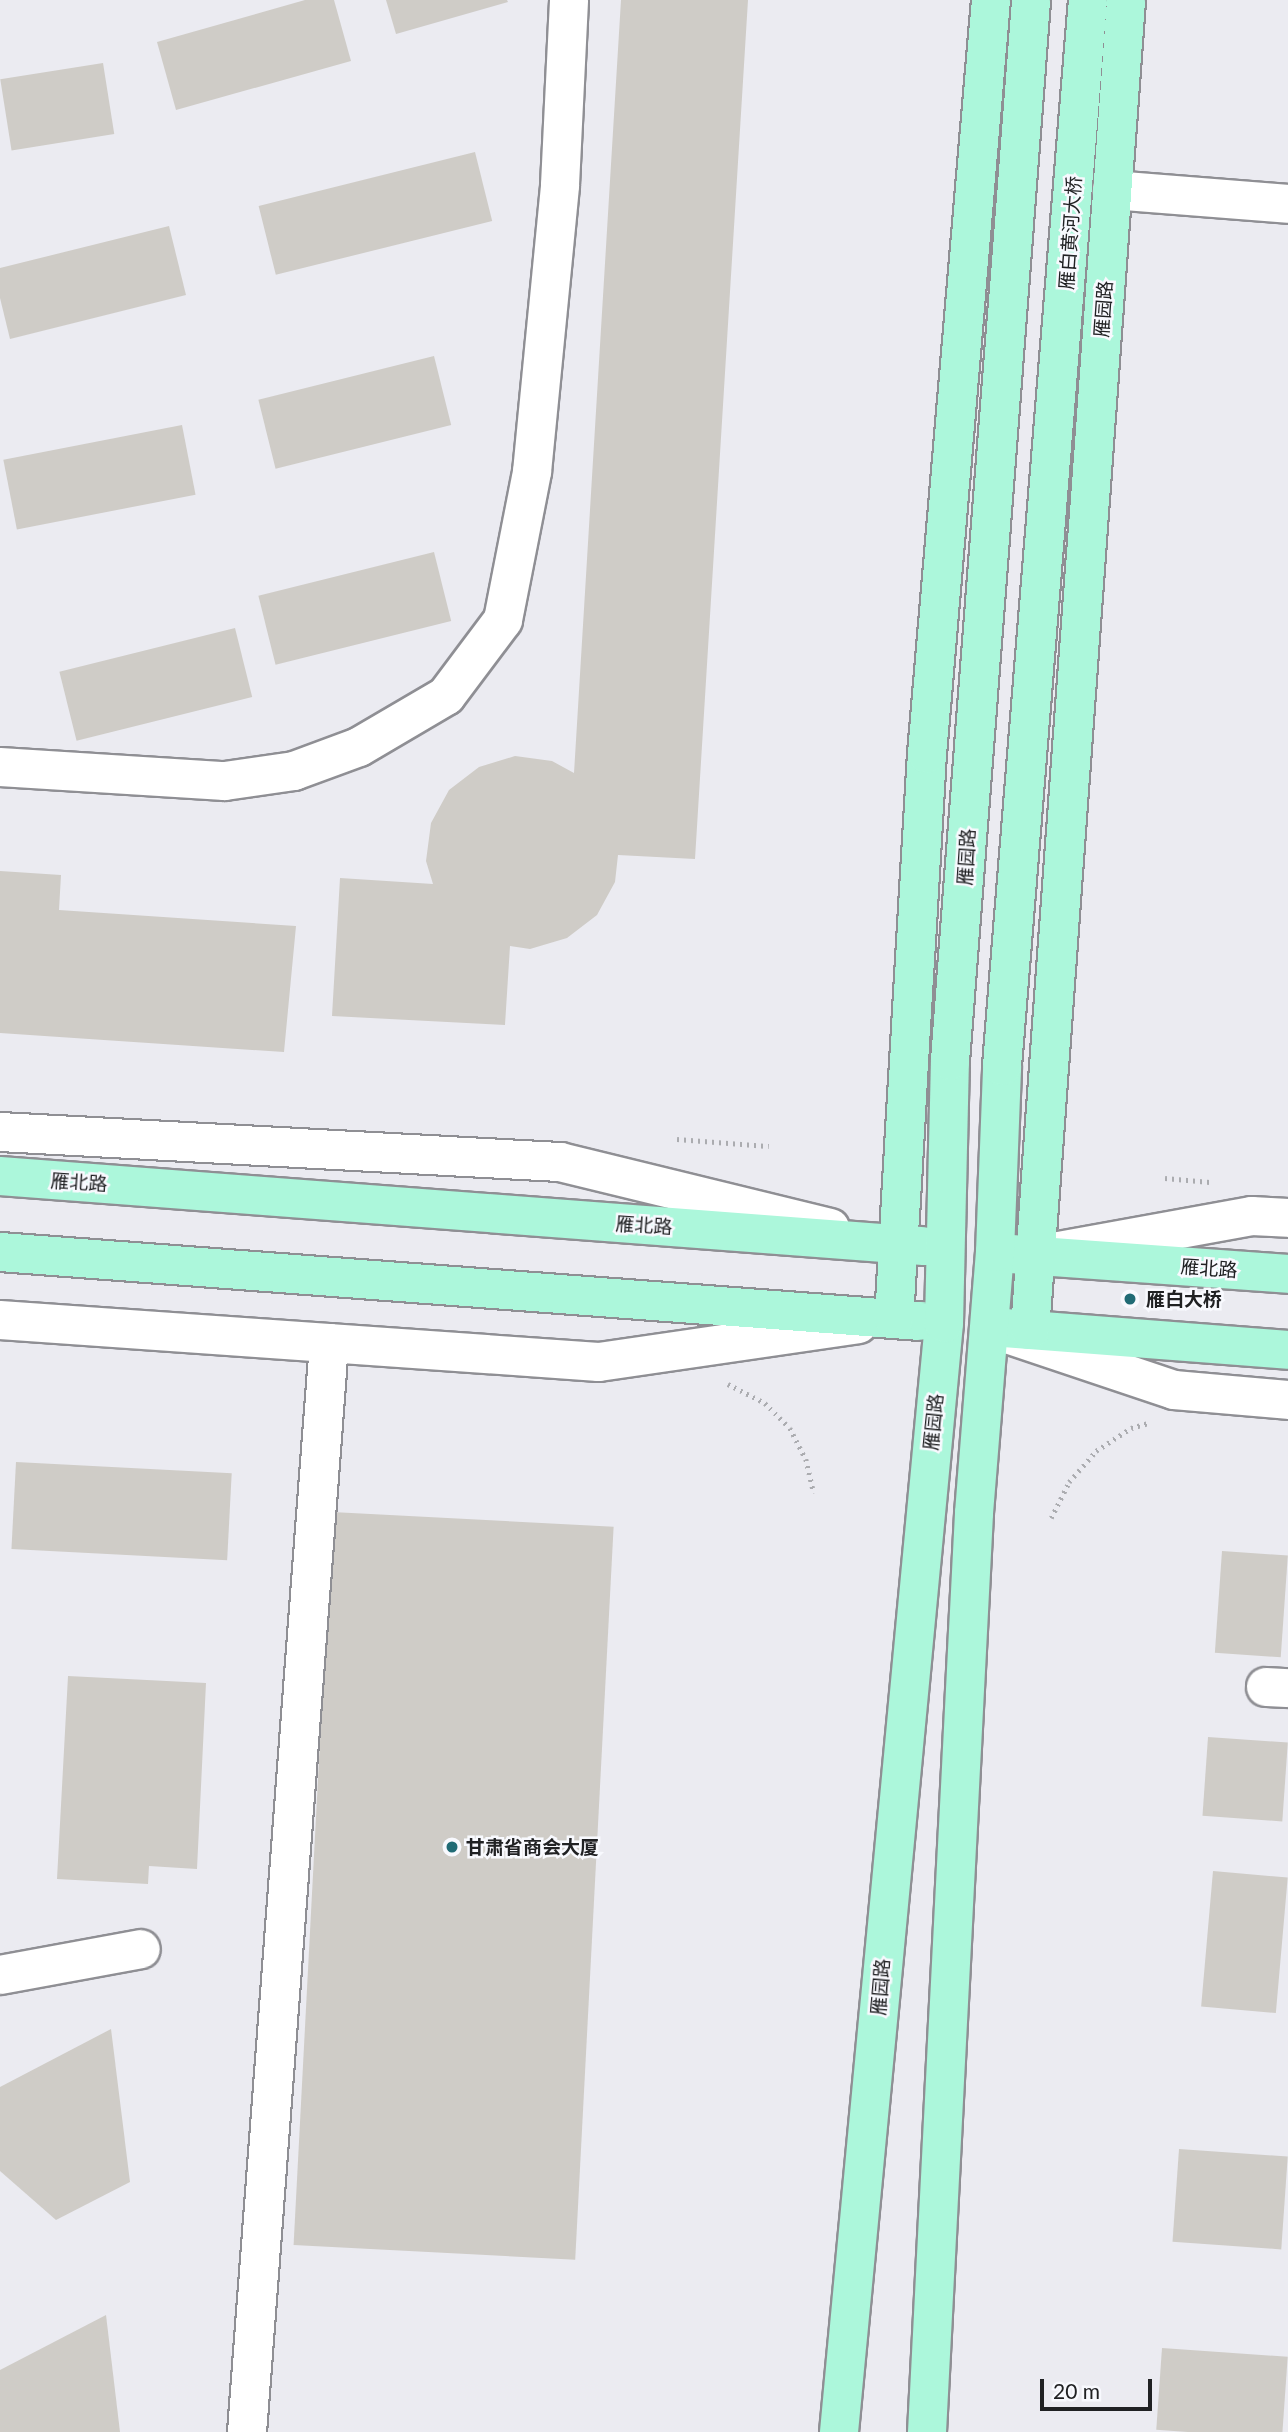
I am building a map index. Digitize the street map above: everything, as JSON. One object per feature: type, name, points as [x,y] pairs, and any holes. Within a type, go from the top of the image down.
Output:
[{"type":"main road","points":[[894,1319],[927,754],[991,0]]},
{"type":"main road","name":"雁园路","points":[[839,2432],[944,1323],[948,1248],[950,1061],[1031,0]]},
{"type":"main road","name":"雁白黄河大桥","points":[[995,1252],[1002,1066],[1053,466],[1088,0]]},
{"type":"main road","name":"雁园路","points":[[1030,1331],[1126,0]]},
{"type":"main road","name":"雁北路","points":[[0,1176],[1288,1274]]},
{"type":"main road","points":[[0,1252],[1288,1350]]},
{"type":"main road","points":[[927,2432],[974,1513],[995,1252]]},
{"type":"street","points":[[0,767],[225,781],[294,771],[359,747],[446,696],[487,642],[503,620],[532,472],[560,185],[569,0]]},
{"type":"street","points":[[1112,190],[1288,204]]},
{"type":"street","points":[[0,1132],[560,1162],[897,1244]]},
{"type":"street","points":[[1036,1255],[1252,1216],[1288,1218]]},
{"type":"street","points":[[0,1320],[599,1362],[894,1319]]},
{"type":"street","points":[[988,1327],[1174,1390],[1288,1400]]},
{"type":"street","points":[[247,2432],[329,1342]]},
{"type":"street","points":[[0,1976],[141,1949]]},
{"type":"path","points":[[677,1139],[769,1146]]},
{"type":"path","points":[[1165,1178],[1214,1183]]},
{"type":"path","points":[[723,1383],[765,1403],[790,1428],[806,1459],[814,1493]]},
{"type":"path","points":[[1051,1518],[1069,1482],[1096,1451],[1131,1428],[1157,1420]]},
{"type":"building","points":[[305,0],[334,0],[351,61],[176,110],[157,42]]},
{"type":"building","points":[[386,0],[507,0],[508,2],[396,34]]},
{"type":"building","points":[[621,0],[748,0],[695,859],[618,855],[615,882],[597,915],[567,938],[530,949],[510,946],[505,1025],[332,1016],[340,878],[433,884],[426,861],[431,823],[449,790],[479,767],[515,756],[552,761],[574,773]]},
{"type":"building","points":[[103,63],[114,134],[12,150],[0,79]]},
{"type":"building","points":[[475,152],[492,221],[276,275],[259,206]]},
{"type":"building","points":[[169,226],[186,295],[10,339],[0,298],[0,268]]},
{"type":"building","points":[[434,356],[451,425],[276,469],[258,400]]},
{"type":"building","points":[[182,425],[196,495],[17,529],[3,460]]},
{"type":"building","points":[[434,552],[451,621],[276,665],[258,596]]},
{"type":"building","points":[[235,628],[252,697],[77,741],[59,672]]},
{"type":"building","points":[[0,871],[61,875],[59,910],[296,926],[284,1052],[0,1033]]},
{"type":"building","points":[[16,1462],[232,1473],[227,1560],[11,1549]]},
{"type":"building","name":"甘肃省商会大厦","points":[[332,1512],[614,1527],[575,2260],[294,2245]]},
{"type":"building","points":[[1222,1551],[1288,1556],[1281,1657],[1215,1653]]},
{"type":"building","points":[[68,1676],[206,1683],[197,1869],[149,1866],[148,1884],[57,1879]]},
{"type":"building","points":[[1208,1737],[1288,1743],[1282,1821],[1202,1816]]},
{"type":"building","points":[[1213,1871],[1288,1878],[1276,2013],[1201,2006]]},
{"type":"building","points":[[111,2029],[130,2182],[56,2220],[0,2171],[0,2087]]},
{"type":"building","points":[[1179,2149],[1288,2157],[1281,2249],[1173,2242]]},
{"type":"building","points":[[106,2315],[120,2432],[0,2432],[0,2370]]},
{"type":"building","points":[[1162,2348],[1288,2357],[1282,2432],[1156,2430]]},
{"type":"place","name":"雁白大桥","points":[[1130,1299]]},
{"type":"place","name":"甘肃省商会大厦","points":[[452,1847]]}]
